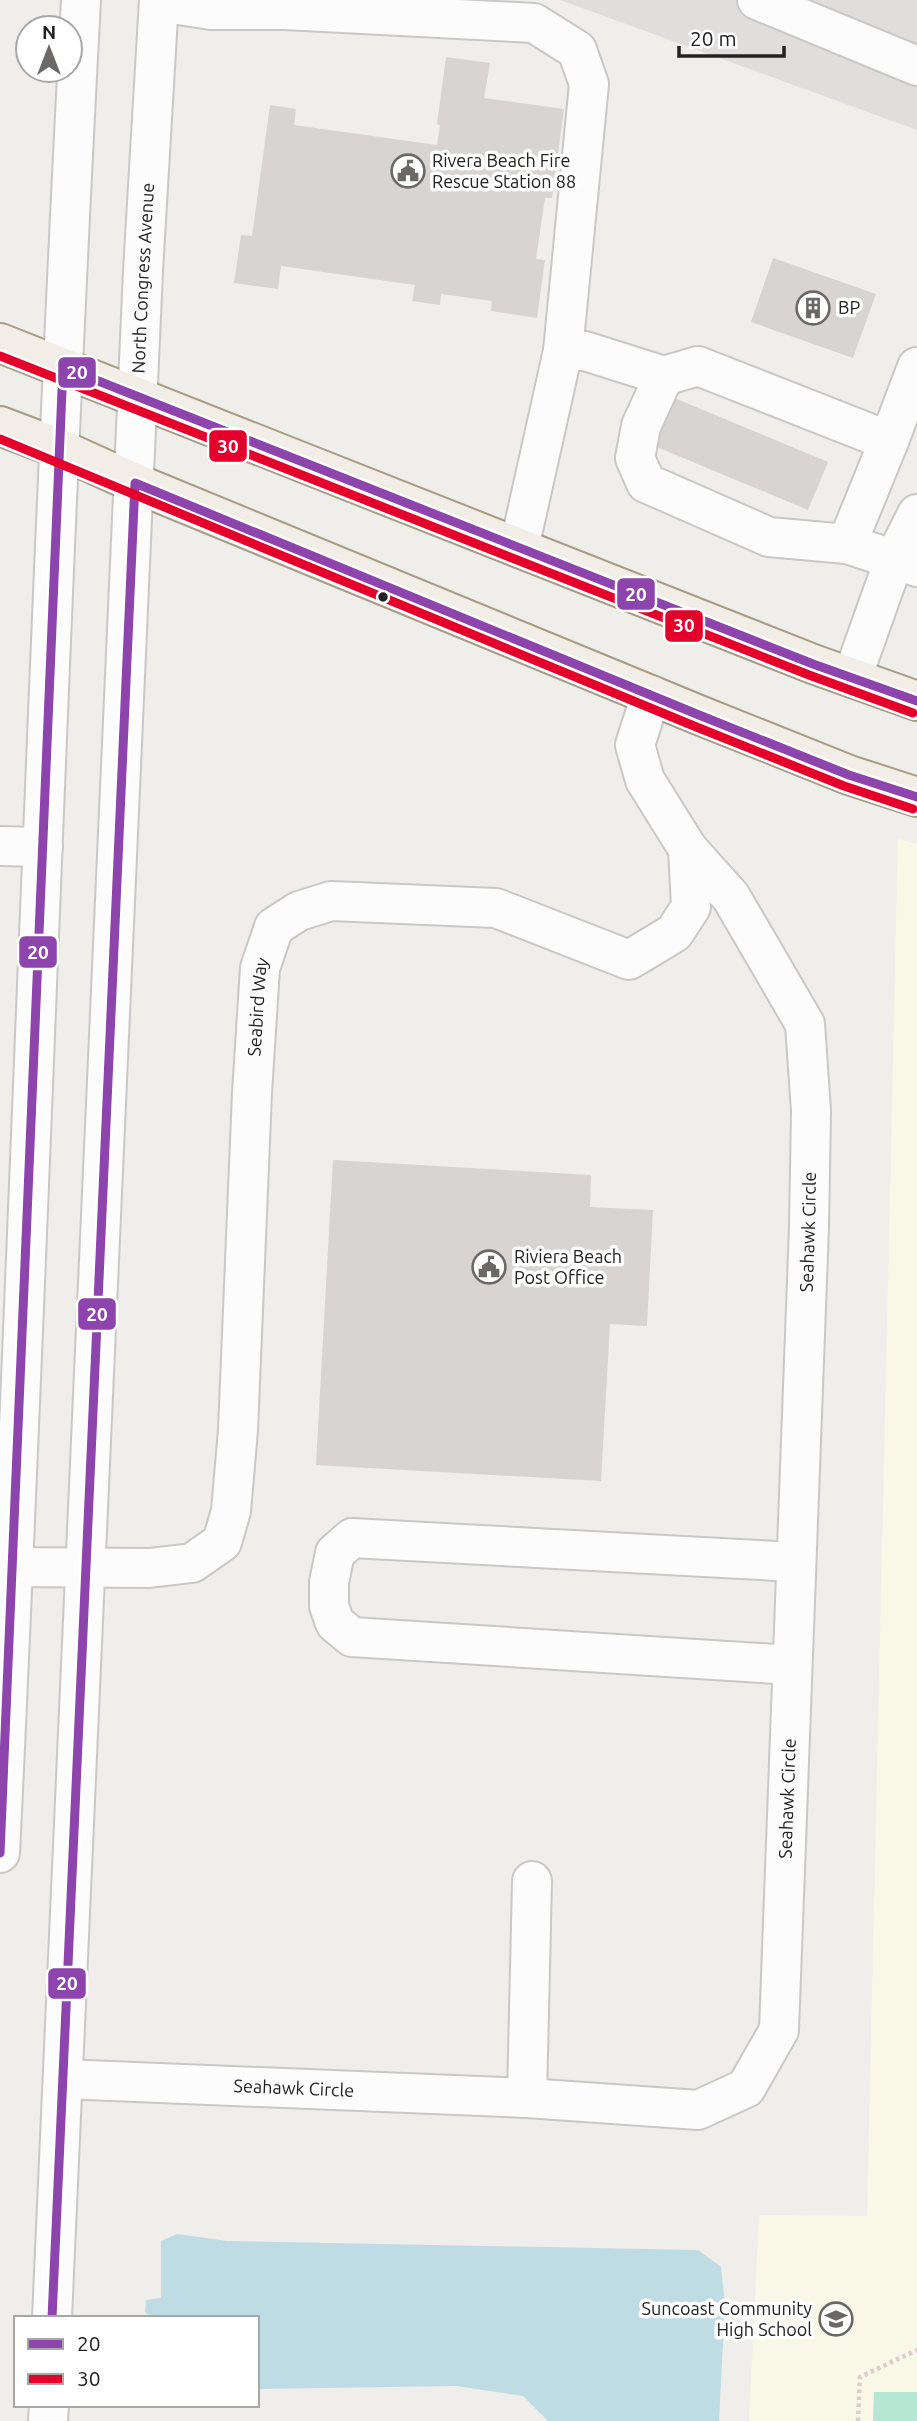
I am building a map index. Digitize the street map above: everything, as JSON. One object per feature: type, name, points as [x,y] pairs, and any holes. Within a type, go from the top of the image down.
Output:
[{"type":"main road","points":[[0,343],[519,548],[917,701]]},
{"type":"main road","points":[[0,426],[650,695],[849,775],[917,797]]},
{"type":"street","points":[[0,1853],[15,1172],[43,848],[58,448],[81,0]]},
{"type":"street","points":[[757,0],[917,66]]},
{"type":"street","points":[[159,1],[211,10],[285,10],[534,23],[578,50],[589,84],[563,351],[519,548]]},
{"type":"street","name":"North Congress Avenue","points":[[52,2316],[144,271],[159,1]]},
{"type":"street","points":[[563,351],[585,351],[664,376],[698,366],[888,441]]},
{"type":"street","points":[[847,544],[917,367]]},
{"type":"street","points":[[664,376],[640,426],[635,458],[646,483],[769,537],[847,544],[906,564]]},
{"type":"street","points":[[852,678],[906,564],[917,513]]},
{"type":"street","name":"Seabird Way","points":[[7,1567],[149,1568],[192,1563],[222,1542],[231,1511],[239,1417],[252,1093],[260,968],[274,927],[299,911],[331,901],[495,908],[629,960],[674,933],[691,907],[688,849],[645,780],[635,745],[650,695]]},
{"type":"street","points":[[0,846],[43,848]]},
{"type":"street","name":"Seahawk Circle","points":[[63,2079],[527,2098],[698,2110],[746,2088],[779,2030],[811,1124],[806,1024],[732,897],[688,849]]},
{"type":"street","points":[[792,1665],[352,1637],[335,1623],[329,1606],[329,1582],[335,1553],[352,1538],[796,1562]]},
{"type":"street","points":[[527,2098],[532,1881]]},
{"type":"path","points":[[858,2421],[860,2377],[917,2350]]},
{"type":"shaded area","points":[[560,0],[917,0],[917,130]]},
{"type":"shaded area","points":[[898,839],[917,844],[917,2421],[749,2421],[759,2215],[867,2216]]},
{"type":"green space","points":[[874,2392],[917,2392],[917,2421],[873,2421]]},
{"type":"water","points":[[177,2234],[227,2241],[698,2250],[721,2267],[725,2304],[719,2421],[548,2421],[523,2396],[456,2386],[259,2389],[259,2316],[152,2316],[145,2313],[146,2300],[161,2298],[161,2241]]},
{"type":"building","name":"Rivera Beach Fire Rescue Station 88","points":[[446,57],[490,63],[484,98],[564,109],[552,198],[545,198],[536,259],[545,260],[537,318],[491,311],[492,301],[441,294],[440,305],[412,301],[415,285],[281,266],[278,289],[234,283],[241,235],[252,236],[270,105],[296,109],[294,125],[437,145],[440,125],[437,124]]},
{"type":"building","name":"BP","points":[[773,258],[876,294],[853,358],[751,322]]},
{"type":"building","points":[[672,397],[828,462],[808,510],[652,445]]},
{"type":"building","name":"Riviera Beach Post Office","points":[[333,1160],[591,1175],[590,1207],[653,1210],[647,1326],[610,1324],[601,1481],[316,1465]]},
{"type":"transit line","name":"30","points":[[0,356],[809,675],[913,713]]},
{"type":"transit line","name":"20","points":[[0,1853],[63,367],[813,664],[917,701]]},
{"type":"transit line","name":"30","points":[[0,439],[694,726],[844,786],[913,809]]},
{"type":"transit line","name":"20","points":[[52,2316],[135,483],[699,715],[849,775],[917,797]]},
{"type":"place","name":"Rivera Beach Fire Rescue Station 88","points":[[408,171]]},
{"type":"place","name":"BP","points":[[813,308]]},
{"type":"place","name":"Riviera Beach Post Office","points":[[489,1267]]},
{"type":"place","name":"Suncoast Community High School","points":[[836,2319]]}]
